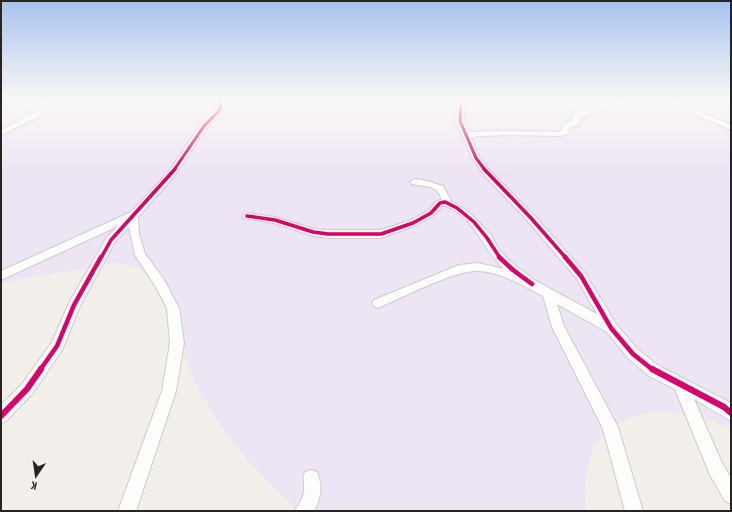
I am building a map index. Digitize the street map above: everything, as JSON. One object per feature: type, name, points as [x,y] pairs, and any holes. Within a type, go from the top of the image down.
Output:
[{"type":"street","points":[[1,133],[18,124]]},
{"type":"street","points":[[1,416],[27,389],[57,346],[74,305],[93,269],[111,240],[170,176],[206,124]]},
{"type":"street","points":[[461,124],[471,143],[476,158],[488,174],[530,218],[581,276],[611,328],[632,354],[654,371],[680,386],[724,407],[731,413]]},
{"type":"street","points":[[465,134],[561,134],[565,132],[567,126],[572,124]]},
{"type":"street","points":[[721,124],[731,128]]},
{"type":"street","points":[[415,182],[439,186],[446,194],[448,203]]},
{"type":"street","points":[[247,216],[275,220],[314,232],[328,234],[343,233],[370,235],[382,234],[406,225],[431,213],[440,203],[448,203],[463,213],[475,225],[487,239],[496,254],[512,270],[532,284]]},
{"type":"street","points":[[1,276],[133,215]]},
{"type":"street","points":[[127,511],[169,391],[177,343],[172,308],[159,281],[140,255],[134,234],[133,215]]},
{"type":"street","points":[[378,303],[459,269],[478,267],[512,275],[532,284],[611,328]]},
{"type":"street","points":[[548,292],[558,326],[610,427],[634,511]]},
{"type":"street","points":[[680,386],[716,469],[731,495]]},
{"type":"street","points":[[304,511],[313,495],[314,488],[310,478]]},
{"type":"shaded area","points":[[1,124],[731,124],[731,428],[702,418],[675,413],[649,413],[626,420],[607,432],[593,451],[586,477],[586,511],[298,511],[254,468],[216,419],[190,370],[169,314],[155,288],[141,270],[129,265],[117,263],[1,283]]},
{"type":"cycle path","points":[[1,416],[27,389],[57,346],[74,305],[111,240],[170,176],[206,124]]},
{"type":"cycle path","points":[[461,124],[476,158],[488,174],[530,217],[581,276],[611,328],[633,354],[654,371],[724,407],[731,413]]},
{"type":"cycle path","points":[[247,216],[275,220],[313,232],[328,234],[381,234],[413,223],[431,213],[440,203],[445,202],[457,208],[468,217],[487,238],[496,254],[513,270],[532,284]]}]
